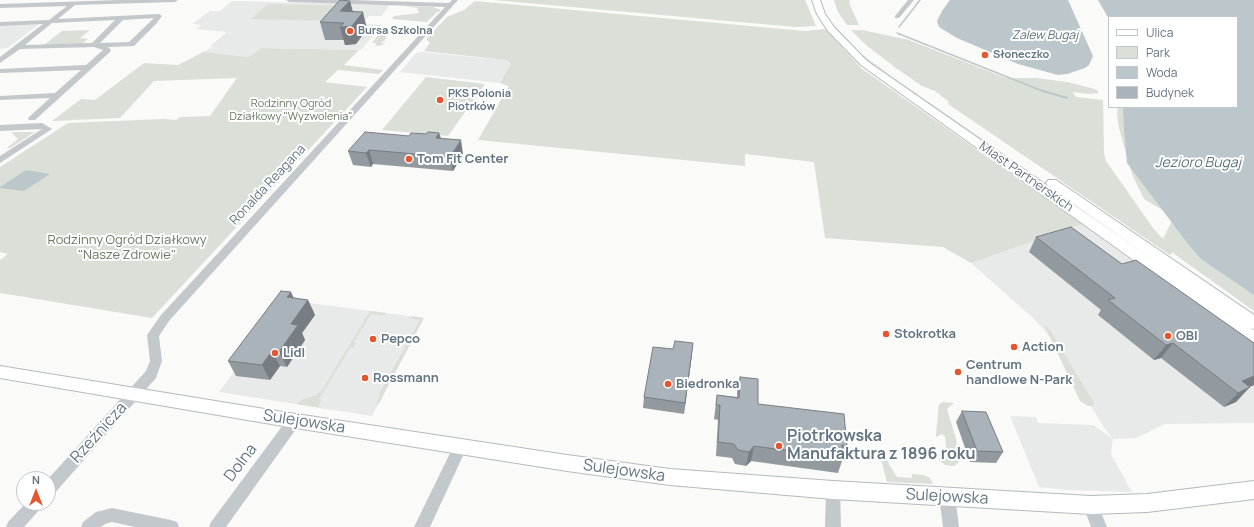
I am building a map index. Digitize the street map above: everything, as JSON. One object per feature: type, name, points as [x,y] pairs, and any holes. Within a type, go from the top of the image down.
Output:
[{"type":"main road","name":"Miast Partnerskich","points":[[816,0],[821,14],[831,29],[864,63],[1254,338]]},
{"type":"main road","name":"Miast Partnerskich","points":[[824,0],[830,14],[843,33],[876,62],[1254,323]]},
{"type":"main road","name":"Sulejowska","points":[[0,372],[294,421],[650,475],[833,490],[1091,505],[1148,503],[1254,490]]},
{"type":"street","points":[[0,6],[75,2],[175,0]]},
{"type":"street","points":[[289,0],[453,3]]},
{"type":"street","points":[[897,17],[911,0]]},
{"type":"street","points":[[0,61],[75,2]]},
{"type":"street","name":"Ronalda Reagana","points":[[134,394],[155,366],[156,357],[152,339],[158,326],[416,46],[453,3]]},
{"type":"street","points":[[0,24],[158,16],[154,23],[129,44],[110,47],[95,45],[0,51]]},
{"type":"street","points":[[95,45],[120,19]]},
{"type":"street","points":[[32,118],[110,47]]},
{"type":"street","points":[[0,71],[88,67]]},
{"type":"street","points":[[0,98],[57,96]]},
{"type":"street","points":[[0,128],[47,127],[48,129],[0,160]]},
{"type":"street","name":"Rzeźnicza","points":[[56,481],[134,394]]},
{"type":"street","name":"Dolna","points":[[217,527],[294,421]]},
{"type":"street","points":[[422,527],[460,447]]},
{"type":"street","points":[[833,490],[833,527]]},
{"type":"street","points":[[947,496],[952,527]]},
{"type":"street","points":[[1091,505],[1099,527]]},
{"type":"street","points":[[14,527],[29,511]]},
{"type":"street","points":[[89,527],[102,517],[112,515],[171,527]]},
{"type":"shaded area","points":[[232,1],[390,5],[381,16],[369,16],[362,24],[382,25],[361,50],[261,48],[249,57],[203,52],[212,47],[210,46],[227,32],[196,29],[202,25],[192,24],[210,11],[220,11]]},
{"type":"shaded area","points":[[39,24],[8,48],[0,49],[0,27],[2,25]]},
{"type":"shaded area","points":[[423,52],[505,60],[511,65],[500,83],[400,72],[416,53]]},
{"type":"shaded area","points":[[1082,224],[1254,350],[1254,423],[1165,424],[1136,438],[1113,439],[1111,454],[1132,492],[1067,490],[1039,487],[1010,416],[1036,417],[1038,423],[1093,425],[1112,438],[1103,426],[1045,331],[1034,319],[971,263]]},
{"type":"shaded area","points":[[287,300],[424,318],[372,416],[219,392]]},
{"type":"green space","points":[[493,0],[805,0],[816,26],[796,27]]},
{"type":"green space","points":[[834,0],[850,0],[849,3],[859,25],[847,25],[838,12]]},
{"type":"green space","points":[[1254,0],[1254,311],[1172,252],[1170,255],[948,104],[949,102],[935,91],[922,86],[896,68],[866,45],[851,30],[862,30],[909,40],[1006,78],[1036,78],[1067,82],[1098,91],[1098,93],[1088,94],[1073,92],[1076,97],[1103,100],[1104,153],[1106,161],[1153,228],[1163,239],[1174,217],[1144,199],[1132,174],[1119,128],[1118,108],[1238,108],[1238,16]]},
{"type":"green space","points":[[475,1],[805,31],[825,29],[861,68],[1082,224],[971,263],[943,247],[825,238],[814,162],[745,154],[745,166],[478,140],[509,86],[500,83],[511,64],[505,60],[424,51],[430,43],[426,39],[447,17],[464,10]]},
{"type":"green space","points":[[268,4],[347,6],[333,21],[251,19]]},
{"type":"green space","points":[[403,6],[433,7],[441,10],[427,22],[392,19],[394,16],[419,13],[417,8]]},
{"type":"green space","points":[[90,30],[80,38],[88,39],[82,44],[44,45],[62,31]]},
{"type":"green space","points":[[382,30],[391,34],[386,36],[385,41],[381,42],[384,44],[383,45],[377,46],[375,43],[372,43]]},
{"type":"green space","points":[[835,30],[838,30],[860,53],[891,76],[1254,327],[1254,334],[871,65]]},
{"type":"green space","points":[[261,48],[359,50],[344,65],[383,70],[379,74],[338,70],[325,82],[367,87],[152,318],[0,293],[0,260],[8,254],[0,252],[0,167],[68,123],[163,119],[176,120],[180,117],[210,116],[237,78],[154,81],[120,118],[52,121],[81,99],[95,100],[144,63],[178,65],[203,52],[249,57]]},
{"type":"green space","name":"PKS Polonia Piotrków","points":[[426,77],[485,84],[448,136],[382,130]]},
{"type":"green space","points":[[11,132],[35,132],[10,148],[7,148],[18,139]]},
{"type":"green space","points":[[370,311],[386,313],[385,315],[371,314],[354,342],[356,343],[353,348],[350,348],[319,399],[322,400],[318,407],[339,411],[297,404],[301,400],[317,395],[322,390]]},
{"type":"green space","points":[[412,316],[424,318],[378,405],[376,405],[380,395],[379,394],[420,320],[411,319]]},
{"type":"green space","points":[[1043,322],[1051,332],[1094,403],[1093,406],[1088,406],[1080,401]]},
{"type":"green space","points":[[943,402],[954,403],[947,409],[957,442],[954,450],[959,462],[954,466],[945,465],[939,460],[947,455],[945,437],[942,434],[936,437],[939,404]]},
{"type":"green space","points":[[879,451],[881,451],[897,477],[912,478],[912,474],[924,475],[930,478],[933,484],[887,482]]},
{"type":"water","name":"Zalew Bugaj","points":[[950,0],[1068,0],[1093,56],[1089,65],[1085,68],[1067,74],[1058,75],[1018,64],[957,38],[939,27],[937,21]]},
{"type":"water","name":"Jezioro Bugaj","points":[[1098,0],[1254,0],[1254,295],[1201,259],[1188,244],[1127,163],[1124,129],[1123,108],[1238,108],[1238,16],[1108,16],[1108,17]]},
{"type":"water","points":[[26,170],[50,174],[24,191],[0,188],[0,187]]},
{"type":"building","points":[[340,0],[350,1],[340,11],[363,12],[352,26],[340,27],[344,23],[320,22]]},
{"type":"building","points":[[365,132],[409,136],[411,133],[426,134],[428,132],[439,133],[436,138],[461,140],[450,157],[369,150],[366,153],[348,151]]},
{"type":"building","points":[[1071,227],[1122,264],[1136,260],[1254,343],[1254,376],[1242,381],[1250,387],[1238,393],[1173,343],[1166,345],[1108,300],[1115,298],[1036,237]]},
{"type":"building","points":[[281,291],[291,292],[287,297],[308,300],[291,324],[298,325],[279,352],[272,351],[262,365],[228,361]]},
{"type":"building","name":"Biedronka","points":[[675,341],[693,343],[685,403],[644,397],[653,347],[673,349]]},
{"type":"building","points":[[740,377],[758,379],[758,404],[844,414],[847,446],[842,445],[843,458],[754,446],[749,452],[738,450],[734,444],[718,442],[720,405],[716,405],[717,395],[739,398]]},
{"type":"building","points":[[962,411],[986,412],[1003,452],[977,451]]},
{"type":"waterway","points":[[899,27],[920,0]]},
{"type":"waterway","points":[[897,33],[1045,92]]},
{"type":"waterway","points":[[1043,91],[1067,98]]},
{"type":"place","name":"Bursa Szkolna","points":[[350,31]]},
{"type":"place","name":"Słoneczko","points":[[985,55]]},
{"type":"place","name":"PKS Polonia Piotrków","points":[[440,100]]},
{"type":"place","name":"Tom Fit Center","points":[[409,159]]},
{"type":"place","name":"Stokrotka","points":[[886,334]]},
{"type":"place","name":"OBI","points":[[1168,336]]},
{"type":"place","name":"Pepco","points":[[373,339]]},
{"type":"place","name":"Action","points":[[1014,347]]},
{"type":"place","name":"Lidl","points":[[275,353]]},
{"type":"place","name":"Centrum handlowe N-Park","points":[[958,372]]},
{"type":"place","name":"Rossmann","points":[[365,378]]},
{"type":"place","name":"Biedronka","points":[[668,384]]},
{"type":"place","name":"Piotrkowska Manufaktura z 1896 roku","points":[[779,446]]},
{"type":"park label","name":"Rodzinny Ogród Działkowy \"Wyzwolenia\"","points":[[291,110]]},
{"type":"park label","name":"Rodzinny Ogród Działkowy \"Nasze Zdrowie\"","points":[[127,248]]}]
